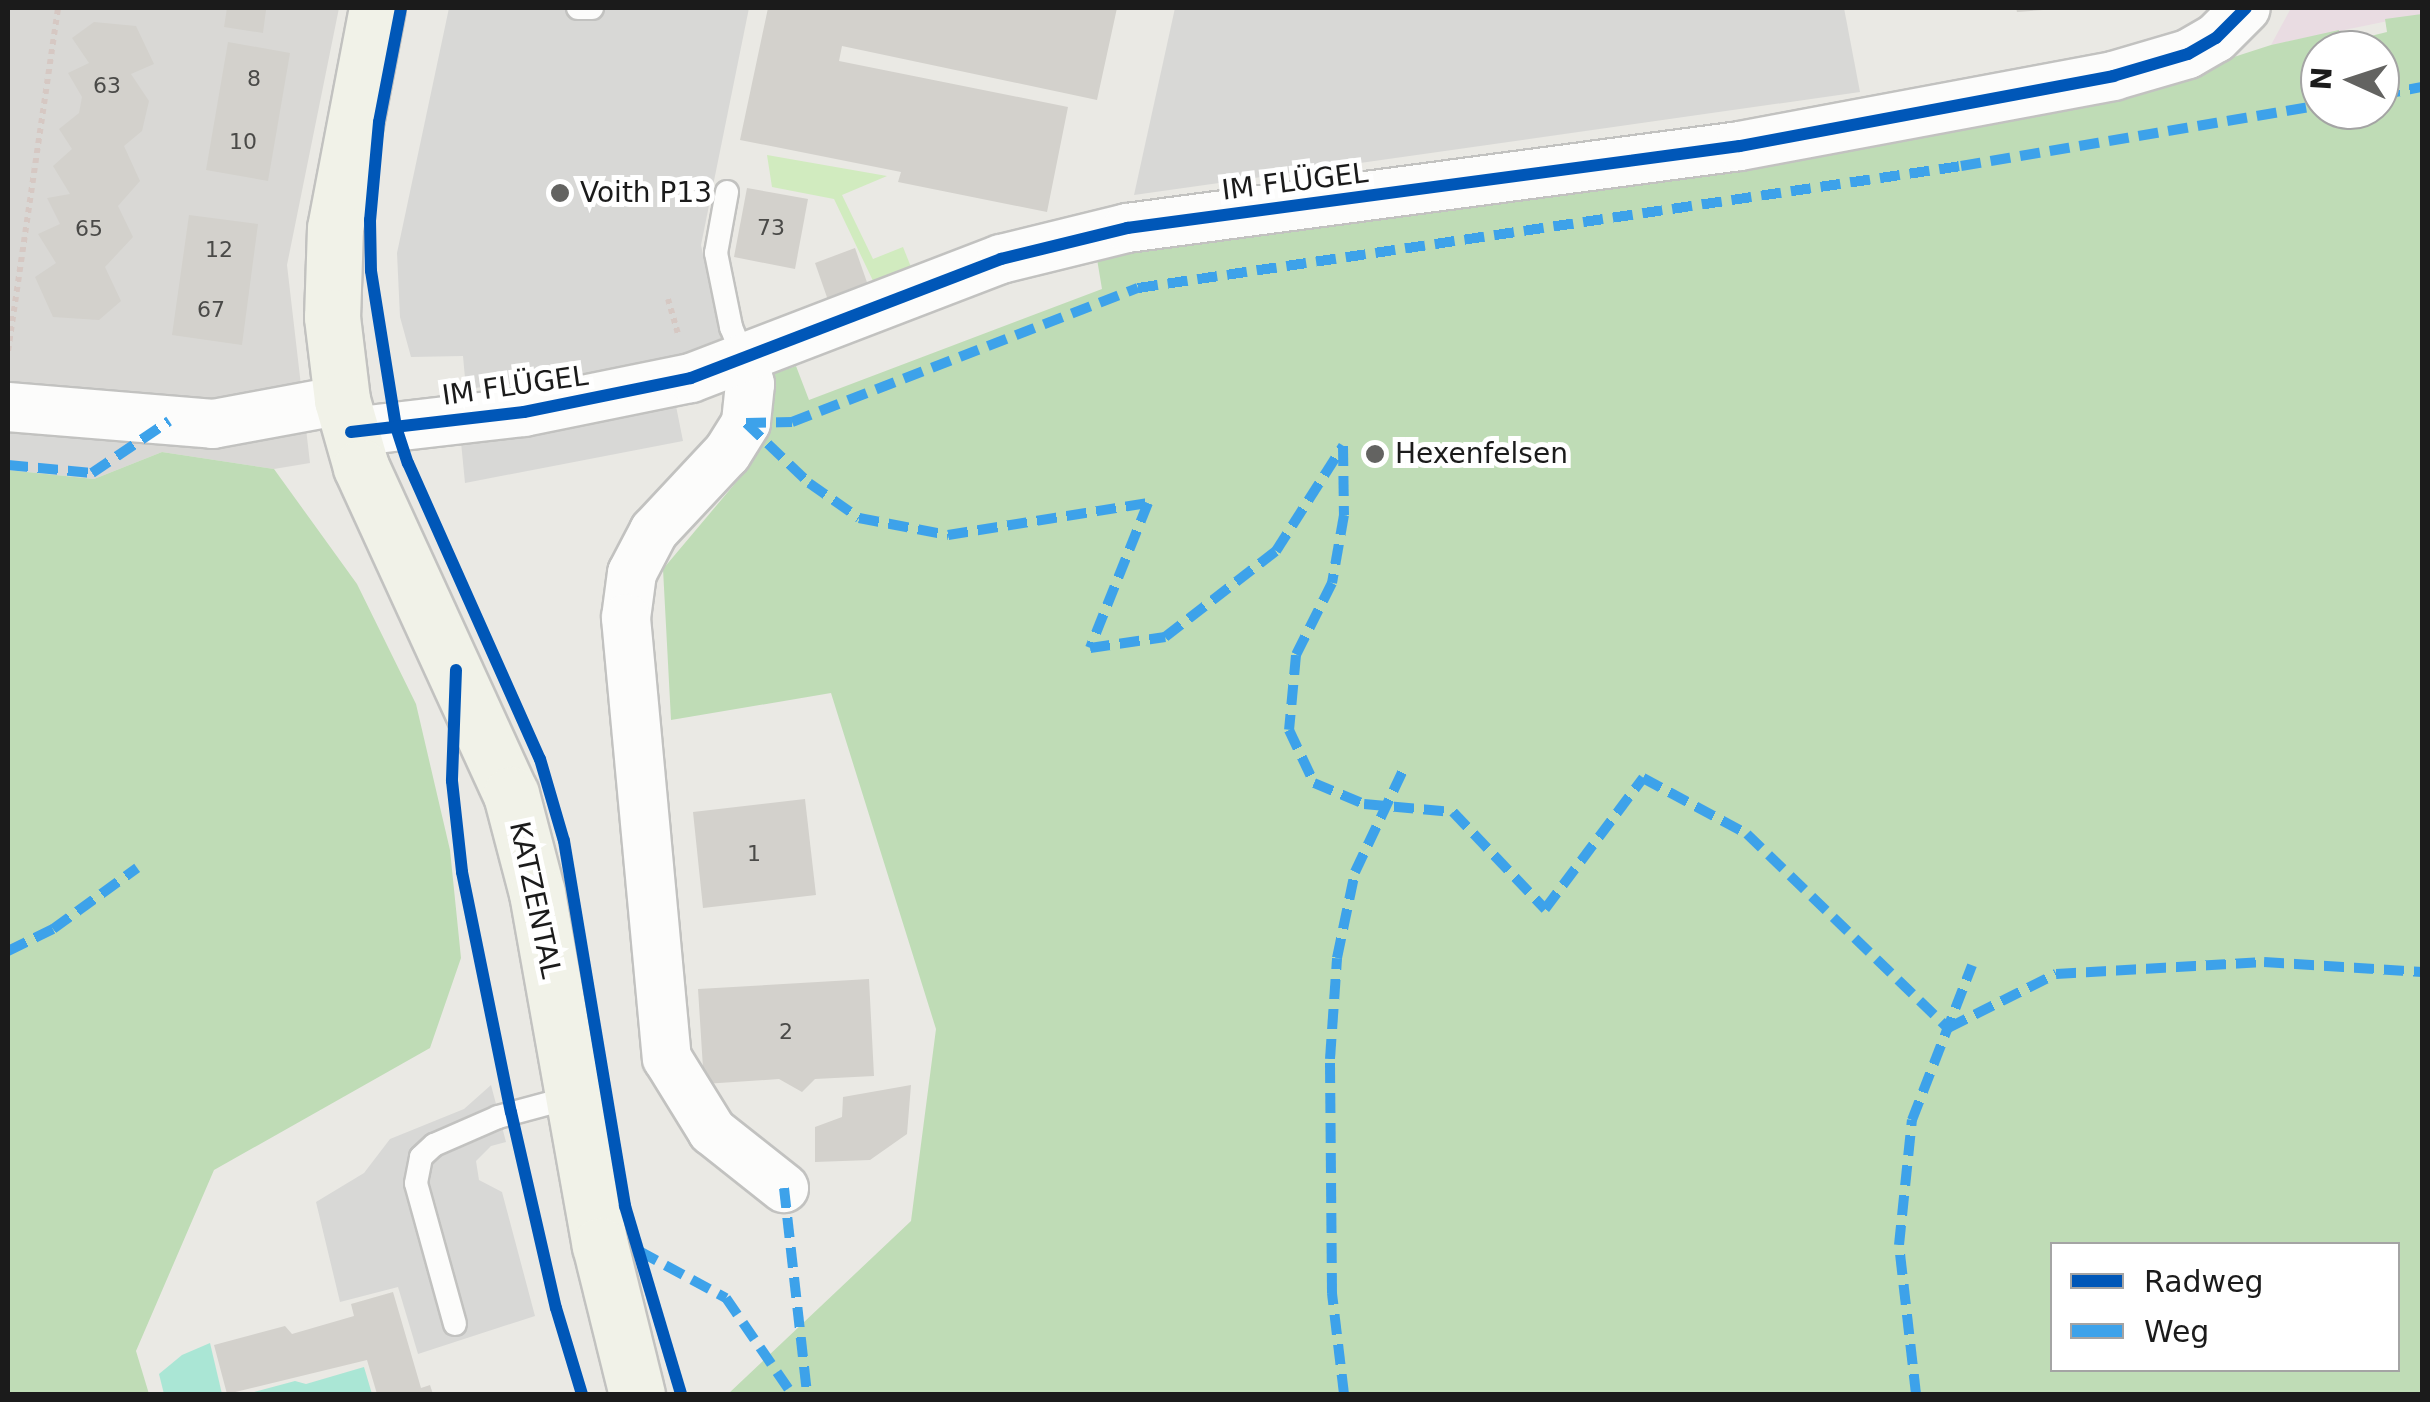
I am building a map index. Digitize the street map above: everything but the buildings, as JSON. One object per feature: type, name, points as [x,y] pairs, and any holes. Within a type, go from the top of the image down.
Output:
[{"type":"street","name":"KATZENTAL","points":[[377,8],[335,228],[332,317],[347,416],[394,542],[511,794],[538,893],[600,1245],[637,1394]]},
{"type":"street","name":"IM FLÜGEL","points":[[8,407],[213,424],[598,400],[692,378],[744,360],[1001,259],[1127,228],[1740,146],[2113,76],[2188,54],[2216,38],[2246,8]]},
{"type":"street","points":[[744,360],[750,384],[746,423],[728,453],[654,531],[632,573],[626,618],[667,1058],[712,1132],[784,1188]]},
{"type":"lane","points":[[578,8],[592,8]]},
{"type":"lane","points":[[727,192],[716,253],[731,326],[744,360]]},
{"type":"lane","points":[[454,1324],[416,1184],[421,1157],[434,1146],[498,1116],[572,1097]]},
{"type":"path","points":[[8,350],[58,8]]},
{"type":"shaded area","points":[[8,8],[339,8],[287,265],[310,463],[274,469],[162,452],[94,479],[8,470]]},
{"type":"shaded area","name":"Voith P13","points":[[449,8],[749,8],[701,245],[722,341],[672,357],[586,375],[466,389],[463,356],[411,357],[400,317],[397,253]]},
{"type":"shaded area","points":[[1175,8],[1844,8],[1860,92],[1134,195]]},
{"type":"shaded area","points":[[2291,8],[2422,8],[2422,14],[2344,30],[2300,30],[2300,39],[2271,45]]},
{"type":"shaded area","points":[[675,401],[683,441],[465,483],[461,442]]},
{"type":"shaded area","points":[[8,416],[153,429],[89,468],[8,460]]},
{"type":"shaded area","points":[[491,1085],[506,1142],[491,1146],[476,1161],[479,1180],[502,1192],[535,1316],[418,1354],[398,1287],[340,1302],[316,1202],[364,1173],[390,1139],[464,1109]]},
{"type":"green space","points":[[2422,14],[2422,1394],[728,1394],[911,1221],[936,1029],[831,693],[671,720],[663,569],[743,474],[754,446],[764,377],[796,366],[809,400],[1102,289],[1096,253],[2144,86],[2300,39],[2300,130],[2400,130],[2400,30],[2387,30],[2385,19]]},
{"type":"green space","points":[[767,155],[887,176],[842,195],[873,259],[903,247],[913,272],[875,285],[834,199],[772,187]]},
{"type":"green space","points":[[162,452],[274,469],[357,584],[416,704],[450,850],[461,958],[430,1048],[214,1170],[136,1351],[149,1394],[8,1394],[8,470],[94,479]]},
{"type":"green space","points":[[210,1343],[222,1394],[164,1394],[159,1374],[182,1355]]},
{"type":"green space","points":[[364,1367],[372,1394],[247,1394],[295,1381],[306,1384]]},
{"type":"marked path","points":[[2400,91],[2422,87]]},
{"type":"marked path","points":[[746,423],[792,422],[1138,288],[1961,166],[2300,108]]},
{"type":"marked path","points":[[8,465],[92,473],[169,421]]},
{"type":"marked path","points":[[746,423],[809,483],[859,518],[948,535],[1148,503],[1090,648],[1165,637],[1276,551],[1343,446],[1344,515],[1332,583],[1296,655],[1289,730],[1314,783],[1364,804],[1453,812],[1545,909],[1643,778],[1747,834],[1948,1028],[2056,974],[2264,962],[2422,972]]},
{"type":"marked path","points":[[1344,1394],[1332,1293],[1330,1059],[1337,958],[1355,872],[1405,766]]},
{"type":"marked path","points":[[8,951],[53,929],[137,868]]},
{"type":"marked path","points":[[1916,1394],[1899,1245],[1912,1120],[1972,965]]},
{"type":"marked path","points":[[784,1188],[807,1394]]},
{"type":"marked path","points":[[639,1251],[726,1298],[792,1394]]},
{"type":"cycle path","points":[[401,8],[379,122],[370,220],[371,271],[396,427],[408,463],[540,759],[564,841],[625,1206],[681,1394]]},
{"type":"cycle path","points":[[351,432],[524,412],[691,378],[1001,259],[1127,228],[1740,146],[2113,76],[2188,54],[2216,38],[2246,8]]},
{"type":"cycle path","points":[[456,670],[452,781],[462,872],[556,1308],[582,1394]]},
{"type":"place","name":"Voith P13","points":[[560,193]]},
{"type":"place","name":"Hexenfelsen","points":[[1375,454]]}]
